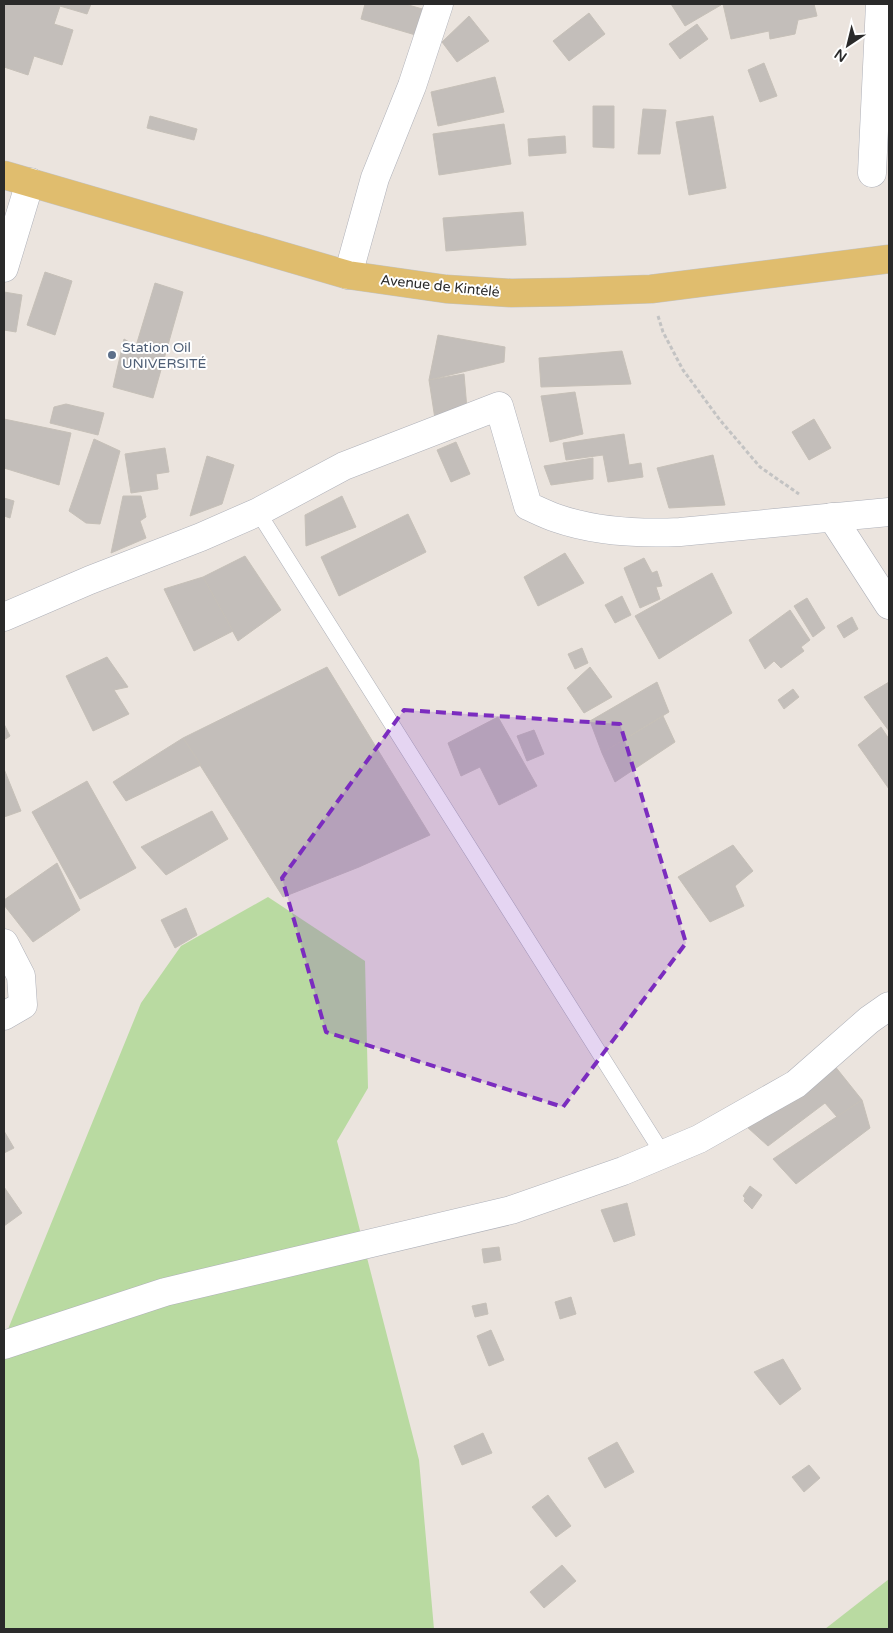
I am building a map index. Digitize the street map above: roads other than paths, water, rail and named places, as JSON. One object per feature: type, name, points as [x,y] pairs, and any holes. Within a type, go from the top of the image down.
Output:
[{"type":"main road","name":"Avenue de Kintélé","points":[[4,174],[348,275],[446,289],[511,293],[651,288],[889,258]]},
{"type":"street","points":[[348,275],[375,178],[412,86],[439,4]]},
{"type":"street","points":[[872,173],[880,4]]},
{"type":"street","points":[[4,268],[30,182]]},
{"type":"street","points":[[4,617],[258,512],[344,466],[499,406],[528,506],[558,519],[599,529],[646,534],[889,512]]},
{"type":"street","points":[[832,517],[889,605]]},
{"type":"street","points":[[4,943],[21,976],[23,1005],[4,1016]]},
{"type":"street","points":[[4,1345],[165,1292],[511,1210],[623,1172],[699,1139],[796,1084],[869,1020],[889,1006]]},
{"type":"lane","points":[[258,512],[663,1154]]},
{"type":"place","name":"Station Oil UNIVERSITÉ","points":[[112,355]]}]
